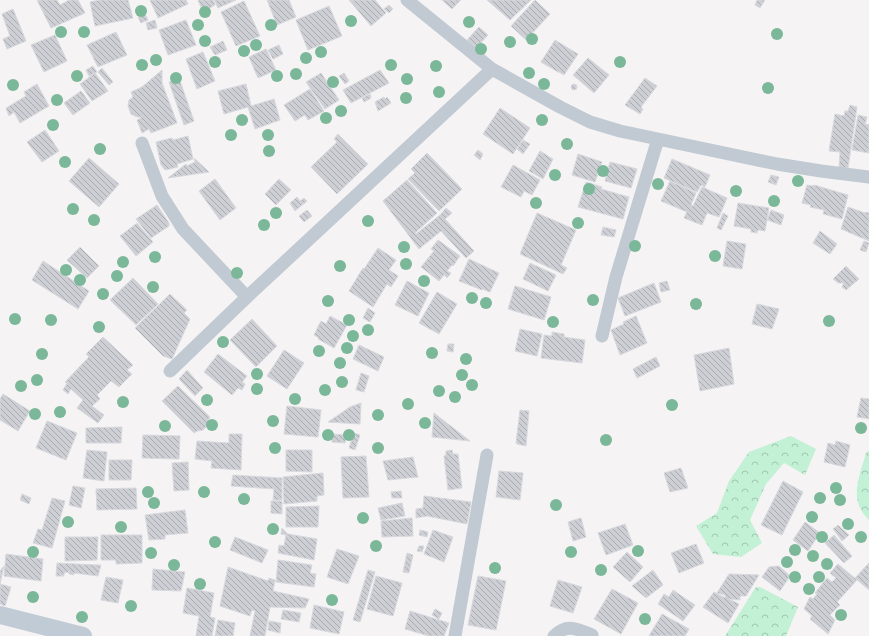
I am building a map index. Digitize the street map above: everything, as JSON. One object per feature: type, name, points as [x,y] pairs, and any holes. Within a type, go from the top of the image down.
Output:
[{"type":"main road","points":[[0,614],[82,636]]},
{"type":"street","points":[[407,0],[492,68],[560,107],[590,122],[620,132],[777,164],[869,177]]},
{"type":"street","points":[[170,371],[492,68]]},
{"type":"street","points":[[602,336],[616,277],[658,139]]},
{"type":"street","points":[[142,143],[162,196],[183,229],[247,297]]},
{"type":"street","points":[[455,636],[487,455]]},
{"type":"street","points":[[554,636],[561,630],[576,628],[592,635]]},
{"type":"green space","points":[[791,436],[816,449],[805,475],[784,463],[766,484],[750,520],[762,543],[741,557],[713,554],[696,526],[717,513],[729,481],[749,452]]},
{"type":"green space","points":[[868,451],[869,520],[859,505],[857,497],[858,480],[866,453]]},
{"type":"green space","points":[[756,587],[760,587],[798,607],[786,636],[725,636]]},
{"type":"building","points":[[37,0],[57,0],[60,5],[69,0],[78,0],[85,13],[51,28]]},
{"type":"building","points":[[100,0],[128,0],[133,18],[95,26],[90,2]]},
{"type":"building","points":[[150,0],[186,0],[188,4],[158,18]]},
{"type":"building","points":[[198,0],[213,0],[215,5],[203,12]]},
{"type":"building","points":[[214,0],[236,0],[218,8]]},
{"type":"building","points":[[267,0],[289,0],[296,17],[277,25]]},
{"type":"building","points":[[349,0],[375,0],[386,13],[371,26]]},
{"type":"building","points":[[442,0],[461,0],[452,9]]},
{"type":"building","points":[[487,0],[531,0],[510,20]]},
{"type":"building","points":[[535,0],[550,14],[526,40],[511,26]]},
{"type":"building","points":[[757,0],[765,0],[760,8],[755,5]]},
{"type":"building","points":[[244,1],[260,36],[236,46],[221,12]]},
{"type":"building","points":[[389,5],[393,9],[389,13],[384,9]]},
{"type":"building","points":[[329,6],[342,36],[308,50],[296,20]]},
{"type":"building","points":[[13,9],[26,41],[7,49],[3,39],[10,36],[2,14]]},
{"type":"building","points":[[145,14],[148,20],[141,23],[138,17]]},
{"type":"building","points":[[155,20],[157,28],[148,30],[146,23]]},
{"type":"building","points":[[186,20],[196,45],[168,55],[159,30]]},
{"type":"building","points":[[479,27],[488,35],[476,48],[467,40]]},
{"type":"building","points":[[116,32],[127,55],[98,67],[87,45]]},
{"type":"building","points":[[55,35],[67,61],[44,72],[31,45]]},
{"type":"building","points":[[555,40],[578,54],[564,75],[541,62]]},
{"type":"building","points":[[223,41],[227,50],[215,55],[210,47]]},
{"type":"building","points":[[279,45],[283,54],[273,59],[268,50]]},
{"type":"building","points":[[266,49],[276,70],[258,78],[249,57]]},
{"type":"building","points":[[203,52],[215,81],[197,89],[186,59]]},
{"type":"building","points":[[588,58],[609,75],[594,93],[573,75]]},
{"type":"building","points":[[93,66],[97,72],[89,76],[86,70]]},
{"type":"building","points":[[102,68],[113,82],[109,85],[98,72]]},
{"type":"building","points":[[162,70],[162,83],[177,123],[151,133],[149,129],[142,133],[137,120],[141,117],[131,114],[128,106],[129,100],[133,97],[131,92],[142,87]]},
{"type":"building","points":[[380,70],[389,83],[351,103],[343,90]]},
{"type":"building","points":[[95,73],[108,91],[92,101],[80,84]]},
{"type":"building","points":[[321,73],[339,100],[325,109],[306,82]]},
{"type":"building","points":[[344,73],[349,81],[345,84],[339,76]]},
{"type":"building","points":[[179,78],[194,121],[184,125],[169,82]]},
{"type":"building","points":[[645,78],[657,86],[641,107],[643,109],[640,114],[625,105]]},
{"type":"building","points":[[37,84],[49,106],[20,123],[14,112],[9,116],[6,108],[26,96],[24,92]]},
{"type":"building","points":[[246,84],[251,106],[274,99],[280,120],[255,129],[248,107],[224,114],[218,91]]},
{"type":"building","points":[[574,84],[577,87],[574,90],[571,87]]},
{"type":"building","points":[[310,89],[324,111],[308,120],[305,115],[295,121],[284,105]]},
{"type":"building","points":[[81,91],[90,103],[73,115],[64,103]]},
{"type":"building","points":[[370,94],[371,98],[364,102],[362,98]]},
{"type":"building","points":[[384,97],[385,99],[387,97],[391,103],[378,111],[375,102]]},
{"type":"building","points":[[850,105],[857,107],[848,168],[839,167],[840,152],[829,151],[835,114],[844,116],[845,111],[848,111]]},
{"type":"building","points":[[500,108],[530,128],[513,154],[483,134]]},
{"type":"building","points":[[858,115],[867,117],[865,124],[869,125],[869,153],[852,150]]},
{"type":"building","points":[[45,130],[59,151],[42,162],[27,142]]},
{"type":"building","points":[[338,134],[368,164],[337,194],[311,167],[337,142],[334,139]]},
{"type":"building","points":[[188,136],[193,159],[177,164],[178,167],[165,170],[161,165],[156,142]]},
{"type":"building","points":[[523,140],[530,144],[523,154],[517,149]]},
{"type":"building","points":[[478,150],[483,154],[480,160],[474,155]]},
{"type":"building","points":[[540,151],[553,159],[543,179],[529,171]]},
{"type":"building","points":[[427,153],[462,189],[439,211],[408,179],[415,173],[411,169]]},
{"type":"building","points":[[578,154],[602,162],[595,182],[572,175]]},
{"type":"building","points":[[89,158],[119,184],[99,207],[69,181]]},
{"type":"building","points":[[194,158],[209,172],[168,178],[186,164],[187,166],[195,162]]},
{"type":"building","points":[[672,159],[710,175],[705,187],[701,185],[697,192],[664,178]]},
{"type":"building","points":[[610,162],[637,169],[631,188],[605,181]]},
{"type":"building","points":[[513,165],[540,180],[532,195],[524,191],[521,197],[501,187]]},
{"type":"building","points":[[771,175],[779,177],[776,185],[768,182]]},
{"type":"building","points":[[215,179],[236,208],[220,220],[199,191]]},
{"type":"building","points":[[279,179],[291,190],[276,205],[265,194]]},
{"type":"building","points":[[407,180],[437,213],[415,233],[416,234],[440,215],[446,208],[452,213],[445,219],[474,251],[466,258],[441,231],[419,249],[383,201]]},
{"type":"building","points":[[670,181],[696,193],[691,205],[693,206],[702,187],[727,198],[719,217],[707,213],[702,225],[684,218],[687,212],[661,201]]},
{"type":"building","points":[[586,182],[602,187],[601,189],[629,197],[623,219],[578,207]]},
{"type":"building","points":[[807,185],[814,185],[848,195],[842,219],[823,214],[824,210],[810,207],[811,205],[802,203]]},
{"type":"building","points":[[297,197],[300,201],[304,198],[307,201],[295,211],[290,203]]},
{"type":"building","points":[[738,203],[769,208],[765,231],[758,230],[757,233],[751,232],[751,229],[734,226]]},
{"type":"building","points":[[157,205],[169,223],[169,226],[151,238],[136,219]]},
{"type":"building","points":[[848,207],[869,213],[869,241],[841,229]]},
{"type":"building","points":[[307,210],[312,216],[304,222],[299,216]]},
{"type":"building","points":[[771,210],[784,215],[781,225],[767,220]]},
{"type":"building","points":[[537,213],[576,230],[561,265],[567,268],[563,274],[520,254]]},
{"type":"building","points":[[723,213],[728,216],[721,230],[717,228]]},
{"type":"building","points":[[137,223],[153,242],[136,256],[120,236]]},
{"type":"building","points":[[603,227],[616,230],[614,237],[601,235]]},
{"type":"building","points":[[820,231],[837,244],[830,254],[813,243]]},
{"type":"building","points":[[438,240],[460,256],[453,266],[452,265],[447,271],[451,273],[447,278],[444,275],[439,281],[421,267],[434,251],[431,249]]},
{"type":"building","points":[[727,241],[746,244],[742,269],[723,266]]},
{"type":"building","points":[[864,241],[869,243],[866,252],[860,250]]},
{"type":"building","points":[[80,247],[99,266],[87,278],[67,260]]},
{"type":"building","points":[[378,248],[396,260],[389,270],[398,276],[391,287],[387,284],[373,307],[349,291],[363,268],[364,269]]},
{"type":"building","points":[[469,259],[499,273],[490,292],[459,281]]},
{"type":"building","points":[[43,261],[89,291],[78,309],[32,280]]},
{"type":"building","points":[[530,263],[556,275],[548,291],[523,279]]},
{"type":"building","points":[[846,266],[859,279],[846,290],[842,287],[844,283],[838,283],[833,279]]},
{"type":"building","points":[[133,278],[158,304],[136,325],[110,300]]},
{"type":"building","points":[[407,281],[429,293],[418,316],[395,305]]},
{"type":"building","points":[[667,281],[670,290],[661,292],[659,283]]},
{"type":"building","points":[[654,283],[661,302],[625,316],[618,298]]},
{"type":"building","points":[[515,286],[551,297],[544,320],[508,309]]},
{"type":"building","points":[[437,292],[457,304],[439,334],[419,323]]},
{"type":"building","points":[[170,294],[187,310],[184,313],[190,319],[172,359],[163,356],[135,328]]},
{"type":"building","points":[[757,304],[779,309],[772,329],[752,324]]},
{"type":"building","points":[[368,308],[375,313],[370,322],[363,318]]},
{"type":"building","points":[[330,316],[347,325],[334,348],[314,335],[321,321],[326,324]]},
{"type":"building","points":[[636,316],[647,343],[620,355],[611,330]]},
{"type":"building","points":[[252,319],[277,346],[256,367],[230,340]]},
{"type":"building","points":[[520,329],[542,334],[537,356],[515,351]]},
{"type":"building","points":[[552,332],[564,334],[564,337],[585,340],[582,363],[541,358],[544,335],[552,336]]},
{"type":"building","points":[[103,337],[133,365],[127,370],[132,374],[119,387],[111,381],[97,395],[100,399],[92,406],[104,415],[98,423],[77,408],[83,400],[71,389],[68,394],[63,390],[67,383],[65,382],[89,357],[86,354]]},
{"type":"building","points":[[448,344],[454,344],[453,352],[447,351]]},
{"type":"building","points":[[359,345],[384,357],[378,371],[353,359]]},
{"type":"building","points":[[729,348],[734,384],[700,391],[694,355]]},
{"type":"building","points":[[284,350],[304,363],[287,389],[267,376]]},
{"type":"building","points":[[218,354],[247,376],[242,382],[245,384],[242,390],[238,388],[232,395],[204,372]]},
{"type":"building","points":[[656,357],[660,366],[637,378],[633,369]]},
{"type":"building","points":[[187,370],[203,388],[195,396],[179,379]]},
{"type":"building","points":[[361,373],[369,376],[364,392],[356,390]]},
{"type":"building","points":[[178,386],[210,417],[208,420],[208,425],[203,430],[194,433],[162,401]]},
{"type":"building","points":[[3,394],[30,411],[18,431],[0,420],[0,399]]},
{"type":"building","points":[[861,398],[869,399],[869,419],[857,417]]},
{"type":"building","points":[[361,403],[360,424],[328,422],[350,407]]},
{"type":"building","points":[[287,406],[321,410],[318,437],[284,434]]},
{"type":"building","points":[[520,410],[529,411],[526,446],[516,443]]},
{"type":"building","points":[[434,413],[470,441],[432,437]]},
{"type":"building","points":[[47,421],[77,433],[66,460],[36,448]]},
{"type":"building","points":[[122,427],[121,443],[86,443],[86,428]]},
{"type":"building","points":[[354,433],[360,435],[355,450],[349,448]]},
{"type":"building","points":[[229,434],[242,434],[241,470],[211,468],[212,461],[195,459],[197,441],[229,443]]},
{"type":"building","points":[[333,434],[346,435],[345,443],[332,442]]},
{"type":"building","points":[[143,435],[180,436],[179,459],[142,458]]},
{"type":"building","points":[[836,441],[850,445],[845,467],[824,462],[828,443],[835,445]]},
{"type":"building","points":[[87,450],[107,452],[104,481],[83,478]]},
{"type":"building","points":[[286,450],[312,450],[312,472],[286,471]]},
{"type":"building","points":[[452,450],[453,454],[458,454],[462,488],[448,490],[444,456],[446,455],[446,451]]},
{"type":"building","points":[[366,456],[369,497],[343,498],[341,457]]},
{"type":"building","points":[[413,457],[418,477],[388,480],[383,461]]},
{"type":"building","points":[[109,460],[132,460],[131,480],[109,480]]},
{"type":"building","points":[[188,462],[189,490],[174,491],[172,463]]},
{"type":"building","points":[[681,468],[688,488],[670,492],[664,473]]},
{"type":"building","points":[[499,471],[523,473],[520,500],[496,497]]},
{"type":"building","points":[[323,473],[324,495],[317,496],[317,501],[284,504],[283,477]]},
{"type":"building","points":[[233,475],[282,478],[282,500],[273,500],[274,489],[231,486]]},
{"type":"building","points":[[783,481],[803,492],[782,535],[761,525]]},
{"type":"building","points":[[73,486],[85,488],[81,508],[69,505]]},
{"type":"building","points":[[136,488],[137,509],[97,510],[96,489]]},
{"type":"building","points":[[401,491],[402,498],[392,498],[391,492]]},
{"type":"building","points":[[22,494],[31,498],[29,504],[20,500]]},
{"type":"building","points":[[424,496],[471,502],[467,524],[427,516],[416,518],[416,509],[423,508]]},
{"type":"building","points":[[52,498],[65,501],[52,548],[33,543],[38,529],[42,530]]},
{"type":"building","points":[[271,501],[282,501],[282,514],[271,513]]},
{"type":"building","points":[[402,503],[405,516],[381,520],[378,508]]},
{"type":"building","points":[[319,506],[318,527],[286,527],[286,507]]},
{"type":"building","points":[[185,510],[188,533],[165,535],[165,539],[149,540],[145,515]]},
{"type":"building","points":[[412,518],[413,536],[382,537],[381,521]]},
{"type":"building","points":[[581,518],[586,537],[573,541],[568,522]]},
{"type":"building","points":[[805,522],[820,533],[808,551],[793,540]]},
{"type":"building","points":[[625,524],[633,545],[606,555],[598,533]]},
{"type":"building","points":[[838,525],[849,535],[842,541],[833,529]]},
{"type":"building","points":[[282,528],[288,534],[317,539],[314,560],[278,553],[279,545],[284,546],[286,535],[281,534]]},
{"type":"building","points":[[420,530],[428,532],[427,537],[419,535]]},
{"type":"building","points":[[433,530],[453,537],[444,562],[424,554]]},
{"type":"building","points":[[101,535],[142,535],[142,563],[116,564],[116,560],[101,560]]},
{"type":"building","points":[[834,535],[852,556],[844,563],[825,543]]},
{"type":"building","points":[[65,537],[98,537],[97,560],[65,561]]},
{"type":"building","points":[[235,537],[268,550],[262,563],[230,550]]},
{"type":"building","points":[[696,544],[704,563],[679,573],[671,553]]},
{"type":"building","points":[[419,546],[424,546],[422,552],[417,551]]},
{"type":"building","points":[[337,549],[359,556],[348,584],[327,577]]},
{"type":"building","points":[[627,552],[643,567],[630,582],[613,567]]},
{"type":"building","points":[[407,553],[413,555],[409,573],[403,572]]},
{"type":"building","points":[[6,554],[43,559],[41,581],[4,576]]},
{"type":"building","points":[[278,560],[312,565],[310,573],[316,574],[314,587],[276,582]]},
{"type":"building","points":[[57,563],[101,565],[98,576],[74,573],[74,575],[69,574],[69,572],[64,573],[64,576],[56,576]]},
{"type":"building","points":[[869,563],[869,590],[855,578]]},
{"type":"building","points":[[838,564],[857,580],[837,602],[840,605],[830,615],[835,620],[828,634],[810,619],[812,616],[804,609],[810,597],[813,599],[817,594],[815,593],[827,578],[832,582],[836,578],[830,573]]},
{"type":"building","points":[[4,566],[0,584],[0,571]]},
{"type":"building","points":[[779,566],[790,576],[780,591],[762,577],[769,567]]},
{"type":"building","points":[[228,567],[268,581],[269,578],[275,580],[273,591],[309,599],[305,608],[270,607],[265,636],[250,636],[255,611],[252,610],[250,616],[220,606]]},
{"type":"building","points":[[153,569],[185,572],[181,591],[152,590]]},
{"type":"building","points":[[368,570],[375,572],[360,622],[353,620]]},
{"type":"building","points":[[653,570],[663,585],[646,598],[632,586]]},
{"type":"building","points":[[729,574],[759,575],[746,596],[740,596],[740,600],[729,599],[739,604],[728,623],[703,607],[714,592],[725,598],[725,595],[717,593]]},
{"type":"building","points":[[376,576],[402,583],[393,616],[367,609]]},
{"type":"building","points":[[478,576],[506,581],[496,630],[468,625]]},
{"type":"building","points":[[106,577],[123,580],[118,603],[101,600]]},
{"type":"building","points":[[558,580],[582,587],[573,613],[550,606]]},
{"type":"building","points":[[0,584],[11,587],[5,606],[0,604]]},
{"type":"building","points":[[187,588],[214,593],[210,617],[215,618],[212,636],[196,636],[199,616],[183,613]]},
{"type":"building","points":[[612,589],[638,603],[621,634],[594,619]]},
{"type":"building","points":[[673,590],[695,605],[683,621],[658,604],[664,594],[669,597]]},
{"type":"building","points":[[314,605],[344,612],[339,634],[310,628]]},
{"type":"building","points":[[435,609],[442,613],[439,619],[432,615]]},
{"type":"building","points":[[283,610],[301,613],[299,622],[281,619]]},
{"type":"building","points":[[410,611],[449,623],[444,636],[429,636],[405,629]]},
{"type":"building","points":[[662,614],[689,629],[685,636],[649,636]]},
{"type":"building","points":[[218,620],[235,623],[233,636],[215,636]]},
{"type":"building","points":[[269,621],[281,623],[280,633],[268,630]]}]
